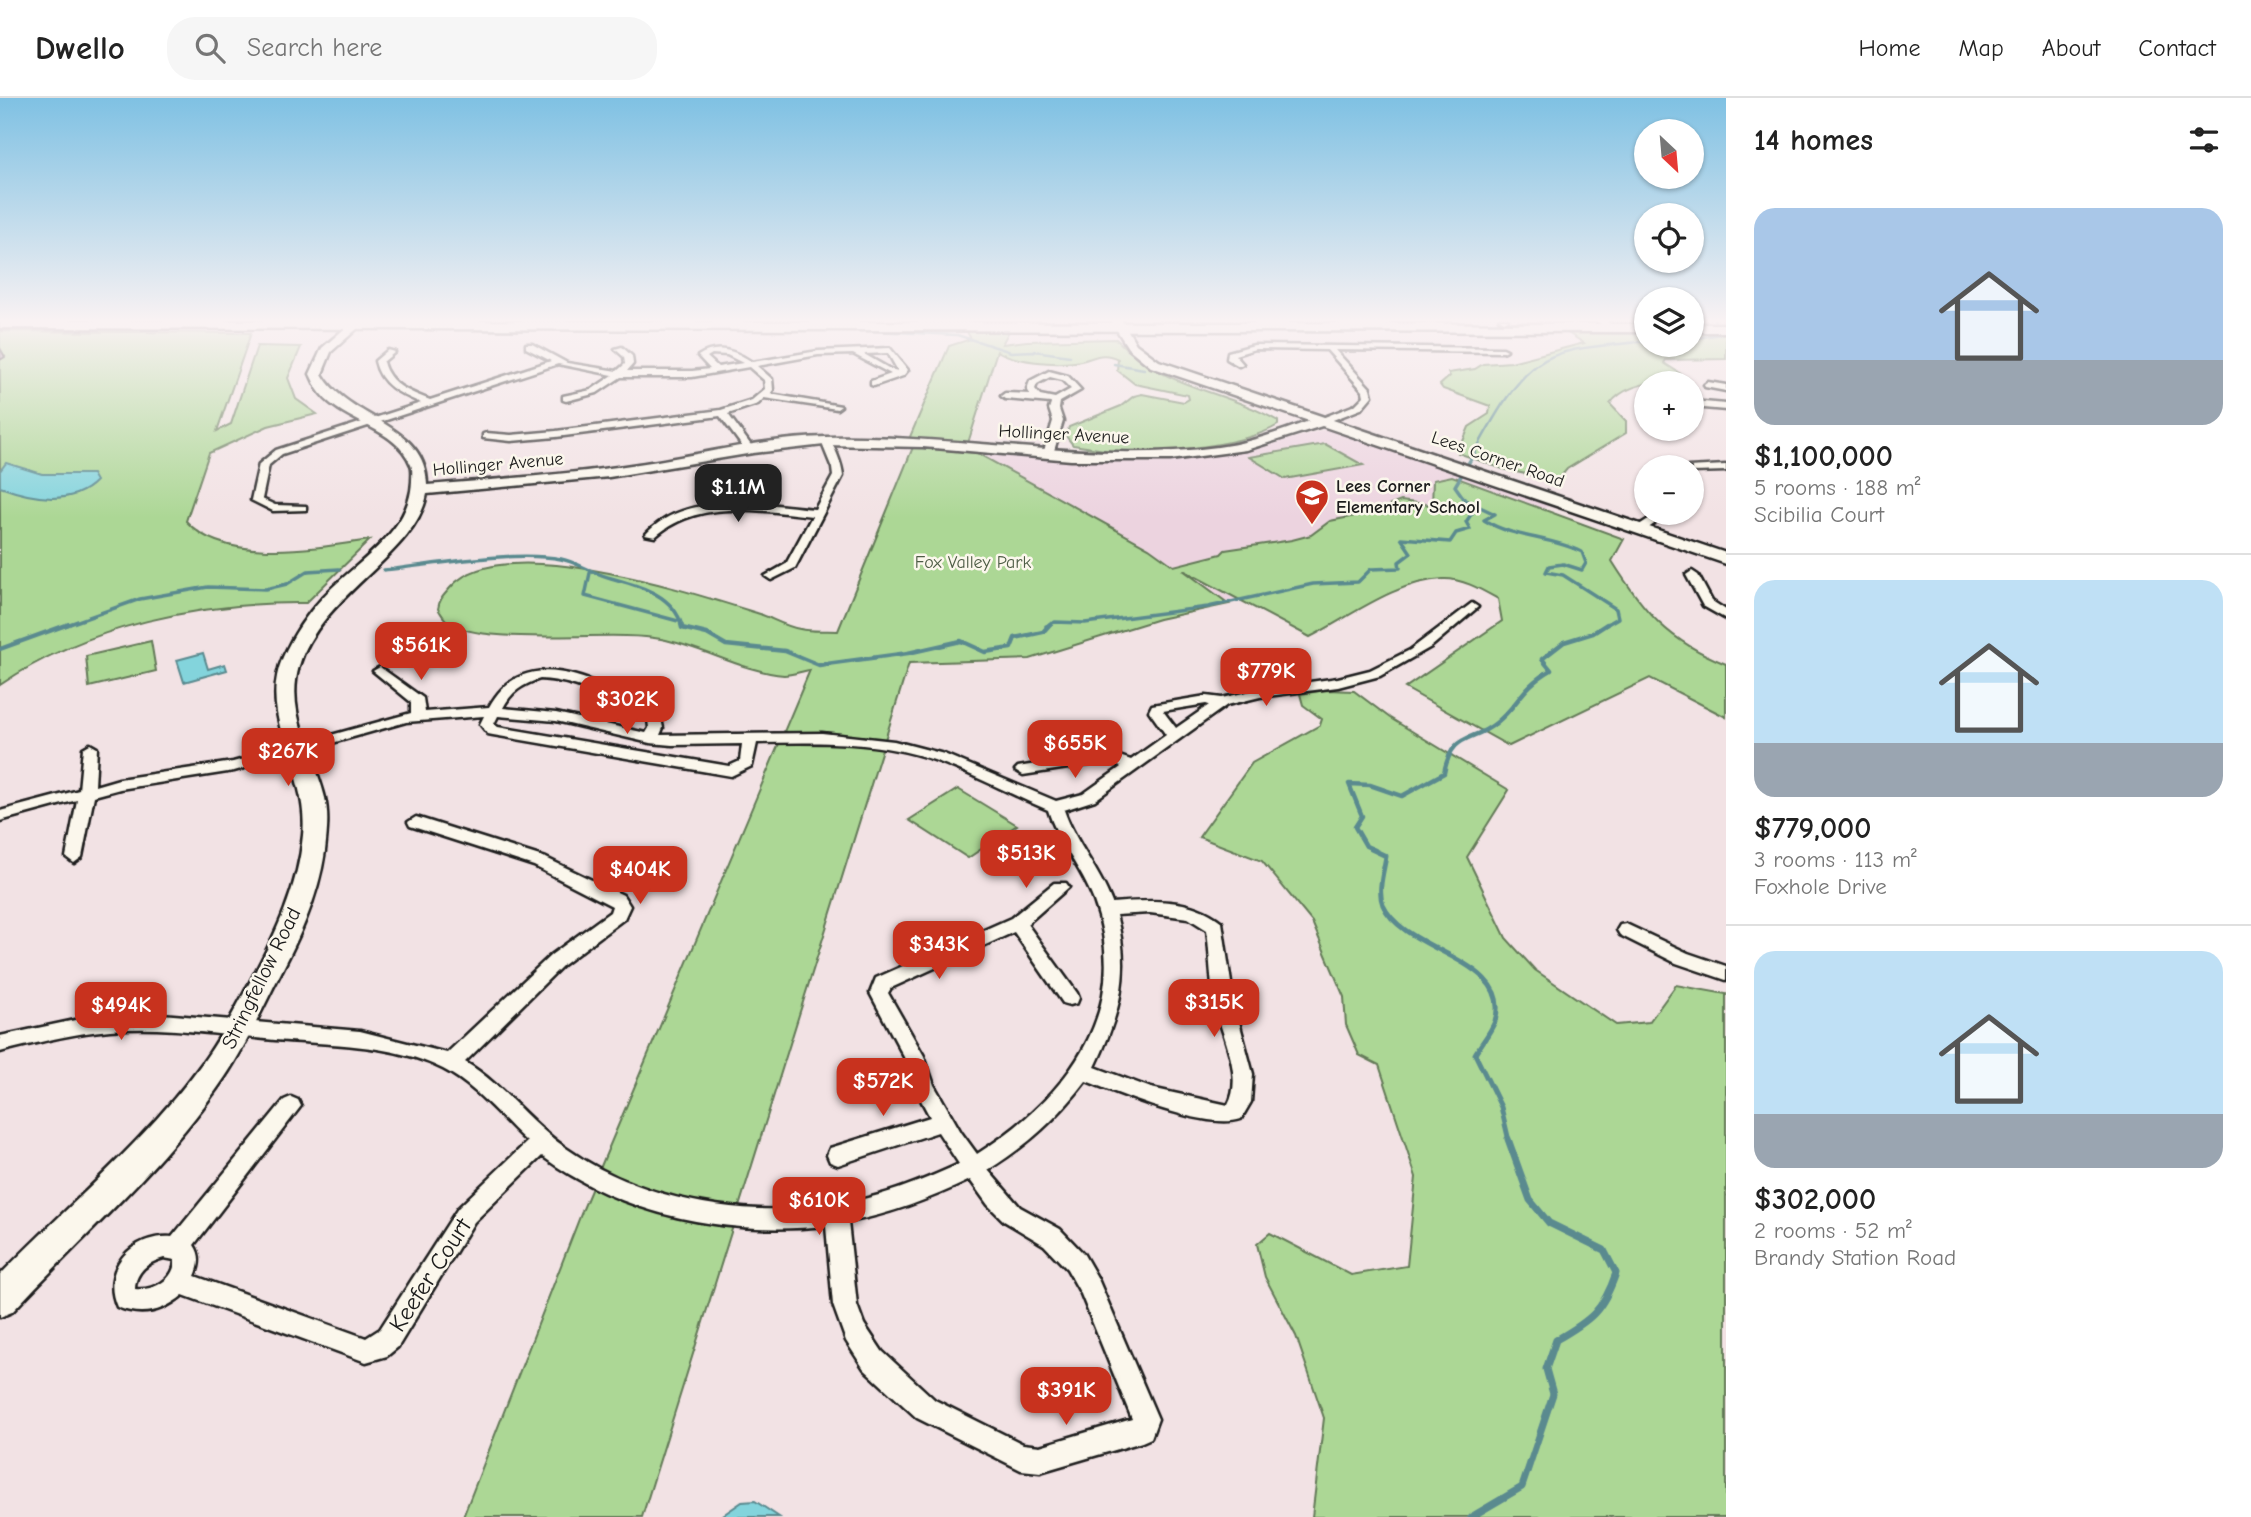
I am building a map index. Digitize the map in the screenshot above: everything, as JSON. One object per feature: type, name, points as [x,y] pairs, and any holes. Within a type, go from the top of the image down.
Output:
[{"type":"main road","points":[[322,385],[331,399],[396,435],[410,448],[420,466],[421,489]]},
{"type":"main road","name":"Lees Corner Road","points":[[1219,385],[1726,559]]},
{"type":"main road","name":"Stringfellow Road","points":[[0,1300],[168,1126],[209,1077],[240,1028],[280,950],[310,869],[315,801],[286,723],[282,686],[300,642],[335,594],[401,527],[421,489]]},
{"type":"street","points":[[392,385],[429,403]]},
{"type":"street","points":[[302,508],[273,508],[256,500],[264,464],[290,447],[485,385]]},
{"type":"street","points":[[566,398],[599,391],[606,385]]},
{"type":"street","points":[[765,396],[770,385]]},
{"type":"street","points":[[1032,385],[1031,389],[1037,397]]},
{"type":"street","points":[[1005,396],[1037,397],[1056,401],[1077,390],[1072,385]]},
{"type":"street","points":[[1325,420],[1358,407],[1368,397],[1363,385]]},
{"type":"street","points":[[486,436],[511,438],[556,434],[722,413],[765,396],[837,406]]},
{"type":"street","points":[[1048,454],[1058,421],[1054,409],[1056,401]]},
{"type":"street","points":[[1704,405],[1726,407]]},
{"type":"street","points":[[722,413],[748,448]]},
{"type":"street","name":"Hollinger Avenue","points":[[421,489],[611,472],[748,448],[826,441],[880,441],[1048,454],[1139,457],[1204,453],[1267,441],[1325,420]]},
{"type":"street","points":[[771,576],[791,566],[839,472],[826,441]]},
{"type":"street","points":[[1704,469],[1726,468]]},
{"type":"street","points":[[650,535],[667,521],[710,510],[754,508],[819,513]]},
{"type":"street","points":[[1640,529],[1646,525]]},
{"type":"street","points":[[1692,575],[1707,603],[1726,615]]},
{"type":"street","points":[[0,816],[87,791],[213,771],[418,717],[492,711],[556,717],[650,738],[688,742],[822,737],[894,745],[948,761],[1055,807],[1089,797],[1173,734],[1222,702],[1244,694],[1374,673],[1433,641],[1472,607]]},
{"type":"street","points":[[380,671],[418,701],[418,717]]},
{"type":"street","points":[[650,738],[656,728],[655,717],[584,682],[545,674],[530,675],[510,684],[492,711],[487,724],[493,731],[731,771],[747,763],[750,740]]},
{"type":"street","points":[[1173,734],[1156,711],[1157,708],[1206,700],[1222,702]]},
{"type":"street","points":[[74,857],[87,791],[90,748]]},
{"type":"street","points":[[1023,769],[1108,757],[1130,765]]},
{"type":"street","points":[[0,1044],[110,1022],[157,1021],[369,1040],[450,1063],[497,1098],[541,1143],[610,1183],[660,1203],[748,1217],[835,1215],[905,1197],[975,1168],[1045,1116],[1082,1071],[1103,1030],[1112,994],[1113,944],[1107,910],[1088,870],[1067,838],[1055,807]]},
{"type":"street","points":[[416,822],[540,862],[617,900],[621,906],[618,915],[557,960],[450,1063]]},
{"type":"street","points":[[835,1215],[845,1306],[855,1332],[873,1360],[926,1409],[1021,1457],[1040,1458],[1142,1429],[1145,1419],[1090,1287],[1075,1261],[1052,1237],[1012,1214],[941,1122],[924,1087],[914,1056],[879,987],[1017,923],[1060,887]]},
{"type":"street","points":[[1082,1071],[1150,1096],[1222,1114],[1234,1113],[1239,1106],[1242,1064],[1224,1003],[1216,927],[1197,913],[1142,906],[1107,910]]},
{"type":"street","points":[[1017,923],[1070,998]]},
{"type":"street","points":[[1626,930],[1682,958],[1726,973]]},
{"type":"street","points":[[178,1247],[291,1105]]},
{"type":"street","points":[[838,1155],[941,1122]]},
{"type":"street","name":"Keefer Court","points":[[180,1282],[366,1350],[378,1347],[388,1338],[466,1215],[541,1143]]},
{"type":"street","points":[[162,1247],[178,1247],[187,1254],[187,1267],[180,1282],[167,1294],[153,1301],[137,1303],[125,1299],[121,1290],[122,1278],[145,1253],[162,1247]]},
{"type":"shaded area","name":"Lees Corner Elementary School","points":[[1330,428],[1550,505],[1441,568],[1297,590],[1230,604],[1149,548],[977,453],[1096,461],[1181,460],[1257,449]]},
{"type":"green space","points":[[0,385],[233,385],[217,431],[231,424],[244,385],[291,385],[296,399],[317,414],[268,426],[209,453],[186,521],[203,535],[224,544],[247,548],[299,549],[370,540],[306,603],[227,607],[147,621],[70,647],[34,664],[0,685]]},
{"type":"green space","points":[[932,385],[986,385],[968,443],[909,439]]},
{"type":"green space","points":[[1141,385],[1191,385],[1257,410],[1278,421],[1278,425],[1245,438],[1180,450],[1122,452],[1073,445],[1066,436],[1069,427],[1121,406],[1134,396],[1142,394],[1184,402],[1189,399],[1188,395]]},
{"type":"green space","points":[[1440,385],[1634,385],[1610,404],[1626,421],[1626,433],[1567,469],[1557,481],[1503,469],[1458,453],[1469,427],[1489,414],[1490,406],[1443,389]]},
{"type":"green space","points":[[1325,444],[1363,465],[1285,479],[1249,457]]},
{"type":"green space","name":"Fox Valley Park","points":[[913,447],[977,453],[1149,548],[1174,566],[1221,554],[1225,550],[1311,535],[1330,521],[1370,513],[1401,501],[1432,505],[1433,480],[1452,476],[1624,539],[1612,561],[1647,610],[1673,635],[1726,664],[1726,717],[1650,678],[1509,746],[1405,688],[1502,621],[1498,599],[1472,585],[1450,579],[1425,581],[1391,593],[1310,637],[1183,570],[1229,604],[1159,619],[1030,659],[909,663],[642,1517],[463,1517],[583,1209],[810,670],[787,675],[768,673],[692,647],[640,636],[518,636],[465,630],[444,618],[438,609],[440,602],[451,587],[476,571],[511,564],[554,565],[647,581],[760,614],[795,628],[838,631]]},
{"type":"green space","points":[[151,641],[156,671],[89,687],[86,656]]},
{"type":"green space","points":[[1326,690],[1354,691],[1390,718],[1509,790],[1467,857],[1506,938],[1535,970],[1616,1025],[1649,1022],[1676,985],[1726,994],[1726,1517],[1312,1517],[1324,1418],[1296,1336],[1265,1277],[1257,1244],[1270,1233],[1351,1275],[1407,1266],[1416,1177],[1379,1065],[1359,1055],[1346,1025],[1344,997],[1312,922],[1262,861],[1199,837],[1252,763],[1320,725],[1322,719],[1303,705],[1300,694]]},
{"type":"green space","points":[[958,789],[1017,825],[968,858],[909,820]]},
{"type":"water","points":[[6,463],[42,474],[92,474],[96,481],[75,494],[37,497],[0,487],[0,471]]},
{"type":"water","points":[[203,653],[208,669],[225,664],[227,670],[184,682],[177,660]]},
{"type":"water","points":[[755,1501],[779,1517],[720,1517],[742,1502]]},
{"type":"waterway","points":[[1474,453],[1517,385]]},
{"type":"waterway","points":[[1473,504],[1465,500],[1455,486],[1475,452]]},
{"type":"waterway","points":[[1050,624],[1055,622],[1085,623],[1208,607],[1313,584],[1358,582],[1371,569],[1400,568],[1399,562],[1411,553],[1401,538],[1450,542],[1456,533],[1470,529],[1466,522],[1474,510],[1473,504]]},
{"type":"waterway","points":[[1473,504],[1495,514],[1484,520],[1507,531],[1582,552],[1586,563],[1582,570],[1563,564],[1549,566],[1546,572],[1563,575],[1616,609],[1618,618],[1604,626]]},
{"type":"waterway","points":[[384,570],[497,557],[561,559],[654,593],[671,606],[682,626]]},
{"type":"waterway","points":[[64,626],[140,599],[208,587],[266,589],[287,584],[308,571],[339,569]]},
{"type":"waterway","points":[[590,573],[585,596],[678,621]]},
{"type":"waterway","points":[[0,649],[69,624]]},
{"type":"waterway","points":[[681,624],[682,628],[707,634],[726,645],[785,651],[819,665],[908,653],[961,641],[985,652],[1011,648],[1015,638],[1043,632],[1050,624]]},
{"type":"waterway","points":[[1046,626],[1050,624]]},
{"type":"waterway","points":[[1375,850],[1366,846],[1355,827],[1362,816],[1349,784],[1370,785],[1402,796],[1444,773],[1452,750],[1458,744],[1496,723],[1533,683],[1551,670],[1542,659],[1564,642],[1593,633],[1607,624]]},
{"type":"waterway","points":[[1371,849],[1386,856],[1381,899],[1395,921],[1412,935],[1473,970],[1488,983],[1497,1000],[1495,1021],[1475,1054],[1501,1107],[1509,1141]]},
{"type":"waterway","points":[[1471,1517],[1522,1487],[1553,1394],[1546,1369],[1556,1340],[1587,1320],[1601,1306],[1616,1273],[1604,1250],[1549,1223],[1530,1200],[1508,1139]]},
{"type":"place","name":"Lees Corner Elementary School","points":[[1312,526]]}]
